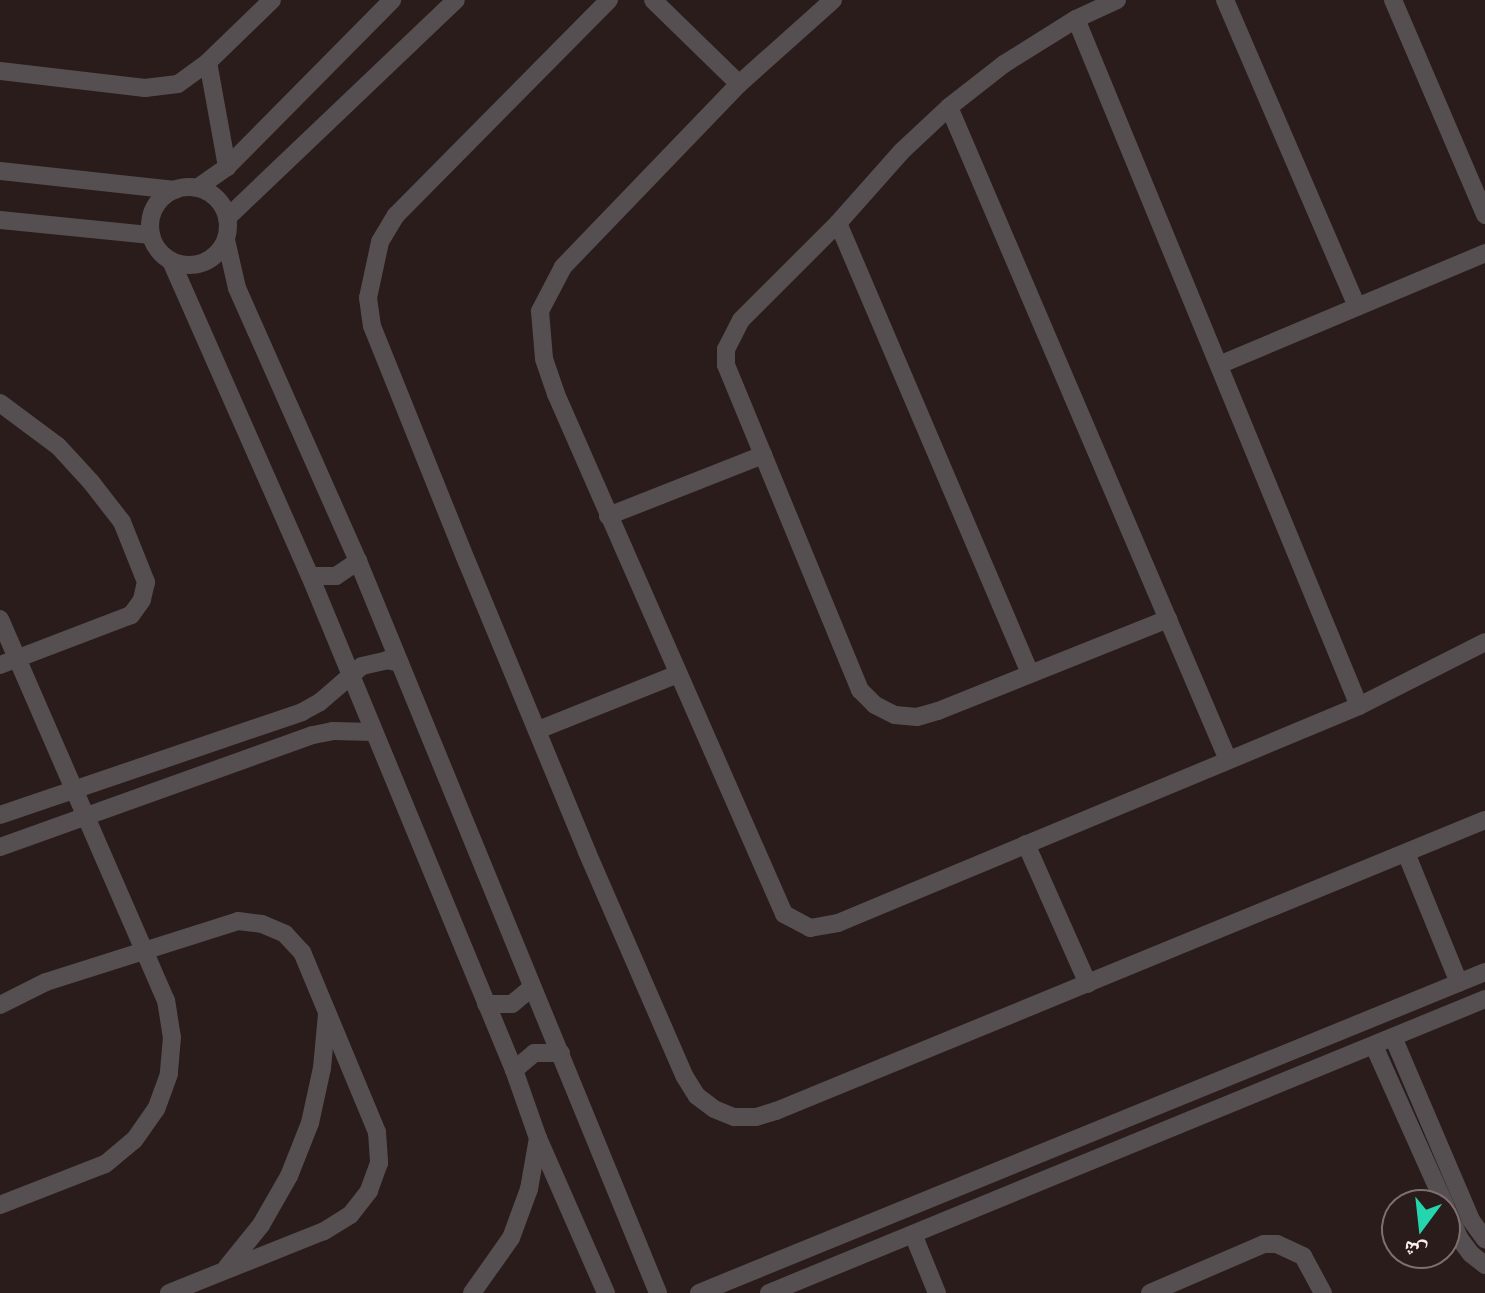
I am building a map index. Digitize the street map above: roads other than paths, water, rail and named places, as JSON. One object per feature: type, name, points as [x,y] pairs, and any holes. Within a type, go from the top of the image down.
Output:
[{"type":"street","points":[[0,71],[145,88],[178,84],[208,62],[272,0]]},
{"type":"street","points":[[0,171],[175,190],[197,188],[227,167],[392,0]]},
{"type":"street","points":[[227,218],[456,0]]},
{"type":"street","points":[[609,0],[396,215],[380,242],[368,298],[372,326],[538,730],[685,1077],[697,1096],[714,1109],[734,1117],[756,1117],[776,1111],[1485,820]]},
{"type":"street","points":[[653,0],[739,84]]},
{"type":"street","points":[[833,0],[739,84],[563,267],[546,293],[540,311],[539,331],[552,382],[784,914],[810,928],[838,923],[1359,706],[1485,642]]},
{"type":"street","points":[[1117,0],[1076,19],[1004,64],[949,107],[902,151],[838,223],[741,320],[726,349],[726,365],[860,690],[875,705],[895,715],[917,717],[1168,619]]},
{"type":"street","points":[[1225,0],[1357,307]]},
{"type":"street","points":[[1393,0],[1485,215]]},
{"type":"street","points":[[1076,19],[1359,706]]},
{"type":"street","points":[[208,62],[227,167]]},
{"type":"street","points":[[949,107],[1228,760]]},
{"type":"street","points":[[197,188],[216,199],[227,218],[226,240],[237,288],[358,561],[658,1293]]},
{"type":"street","points":[[175,190],[157,203],[150,224],[151,235],[162,254],[171,261],[192,265],[203,263],[213,257],[226,240]]},
{"type":"street","points":[[0,220],[151,235]]},
{"type":"street","points":[[838,223],[1030,674]]},
{"type":"street","points":[[1219,365],[1485,253]]},
{"type":"street","points":[[171,261],[310,576],[514,1070],[538,1138],[606,1293]]},
{"type":"street","points":[[0,403],[58,446],[91,482],[122,522],[146,582],[142,600],[131,615],[8,662]]},
{"type":"street","points":[[608,516],[763,455]]},
{"type":"street","points":[[310,576],[336,576],[358,561]]},
{"type":"street","points":[[0,619],[8,662],[75,792],[166,1000],[172,1037],[169,1074],[156,1109],[134,1140],[105,1164],[0,1205]]},
{"type":"street","points":[[0,815],[75,792],[302,712],[328,695],[350,674],[374,662],[400,663]]},
{"type":"street","points":[[538,730],[678,674]]},
{"type":"street","points":[[0,847],[313,735],[343,730],[374,732]]},
{"type":"street","points":[[1026,844],[1088,984]]},
{"type":"street","points":[[1406,853],[1459,983]]},
{"type":"street","points":[[0,1005],[46,982],[143,948],[238,921],[262,924],[285,934],[302,952],[377,1132],[379,1163],[369,1191],[350,1215],[324,1231],[169,1293]]},
{"type":"street","points":[[699,1293],[1485,972]]},
{"type":"street","points":[[486,1004],[512,1004],[532,987]]},
{"type":"street","points":[[757,1269],[768,1293],[1485,999]]},
{"type":"street","points":[[226,1270],[261,1225],[299,1150],[322,1068],[327,1012]]},
{"type":"street","points":[[1393,1037],[1471,1220],[1485,1239]]},
{"type":"street","points":[[1374,1046],[1438,1189]]},
{"type":"street","points":[[514,1070],[534,1053],[561,1053]]},
{"type":"street","points":[[1261,1063],[1272,1087]]},
{"type":"street","points":[[472,1293],[511,1238],[529,1189],[538,1138]]},
{"type":"street","points":[[913,1234],[937,1293]]},
{"type":"street","points":[[1461,1241],[1485,1265]]},
{"type":"street","points":[[1150,1293],[1264,1244],[1277,1244],[1303,1256],[1323,1293]]}]
